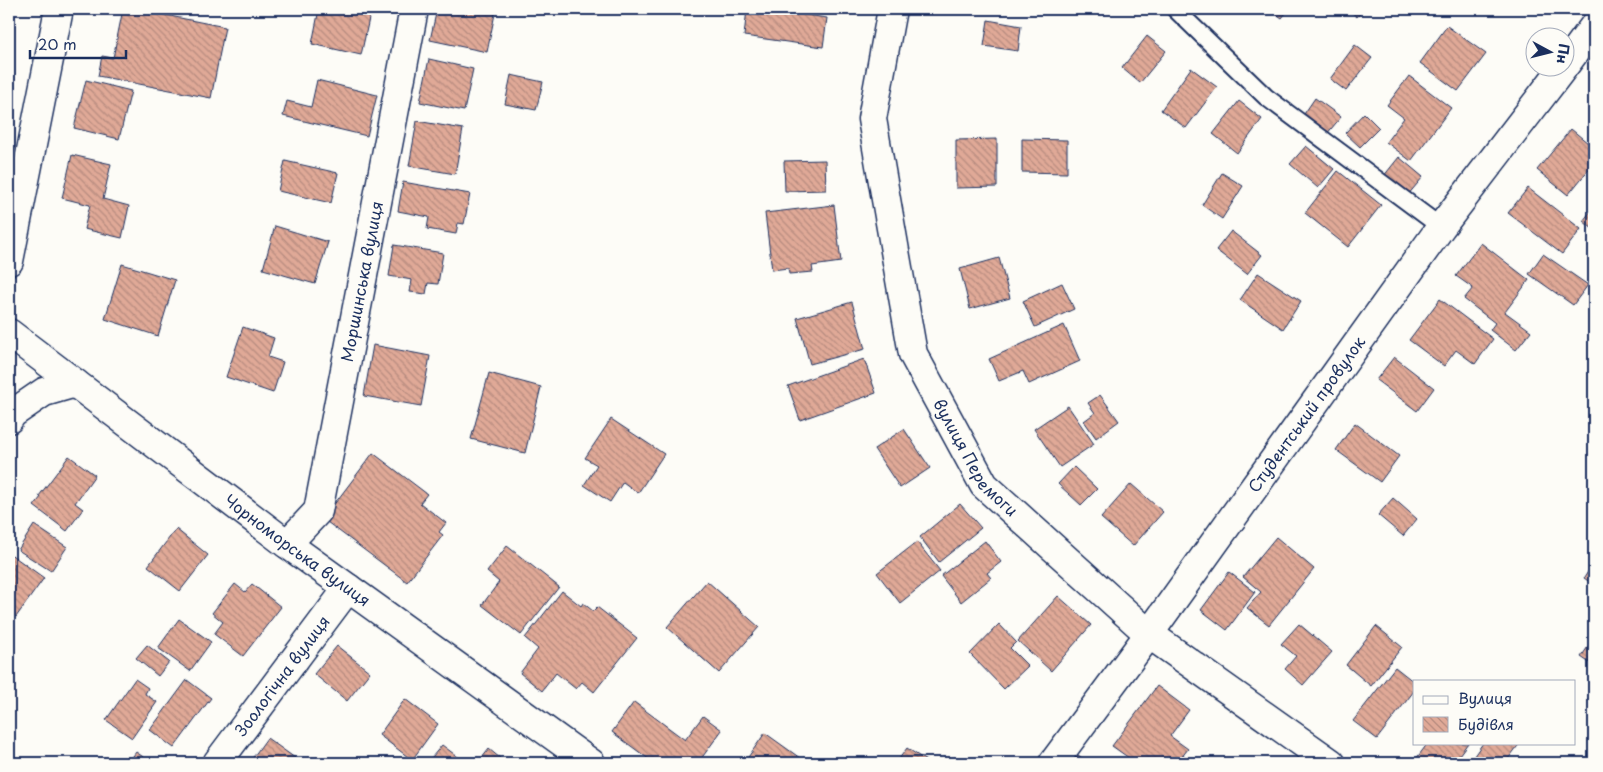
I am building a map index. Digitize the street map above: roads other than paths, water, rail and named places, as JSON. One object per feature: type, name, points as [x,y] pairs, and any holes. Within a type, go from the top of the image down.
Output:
[{"type":"street","points":[[9,261],[59,9]]},
{"type":"street","name":"Моршинська вулиця","points":[[287,544],[318,511],[414,9]]},
{"type":"street","name":"вулиця Перемоги","points":[[892,9],[872,118],[913,354],[984,485],[1150,634],[1331,763]]},
{"type":"street","points":[[1576,50],[1594,26]]},
{"type":"street","name":"Студентський провулок","points":[[1053,763],[1150,634],[1441,227],[1555,78]]},
{"type":"street","name":"Чорноморська вулиця","points":[[9,333],[287,544],[591,763]]},
{"type":"street","points":[[9,419],[12,414],[44,392],[75,383]]},
{"type":"street","name":"Зоологічна вулиця","points":[[217,763],[348,588]]},
{"type":"lane","points":[[1175,9],[1266,97],[1441,227]]}]
